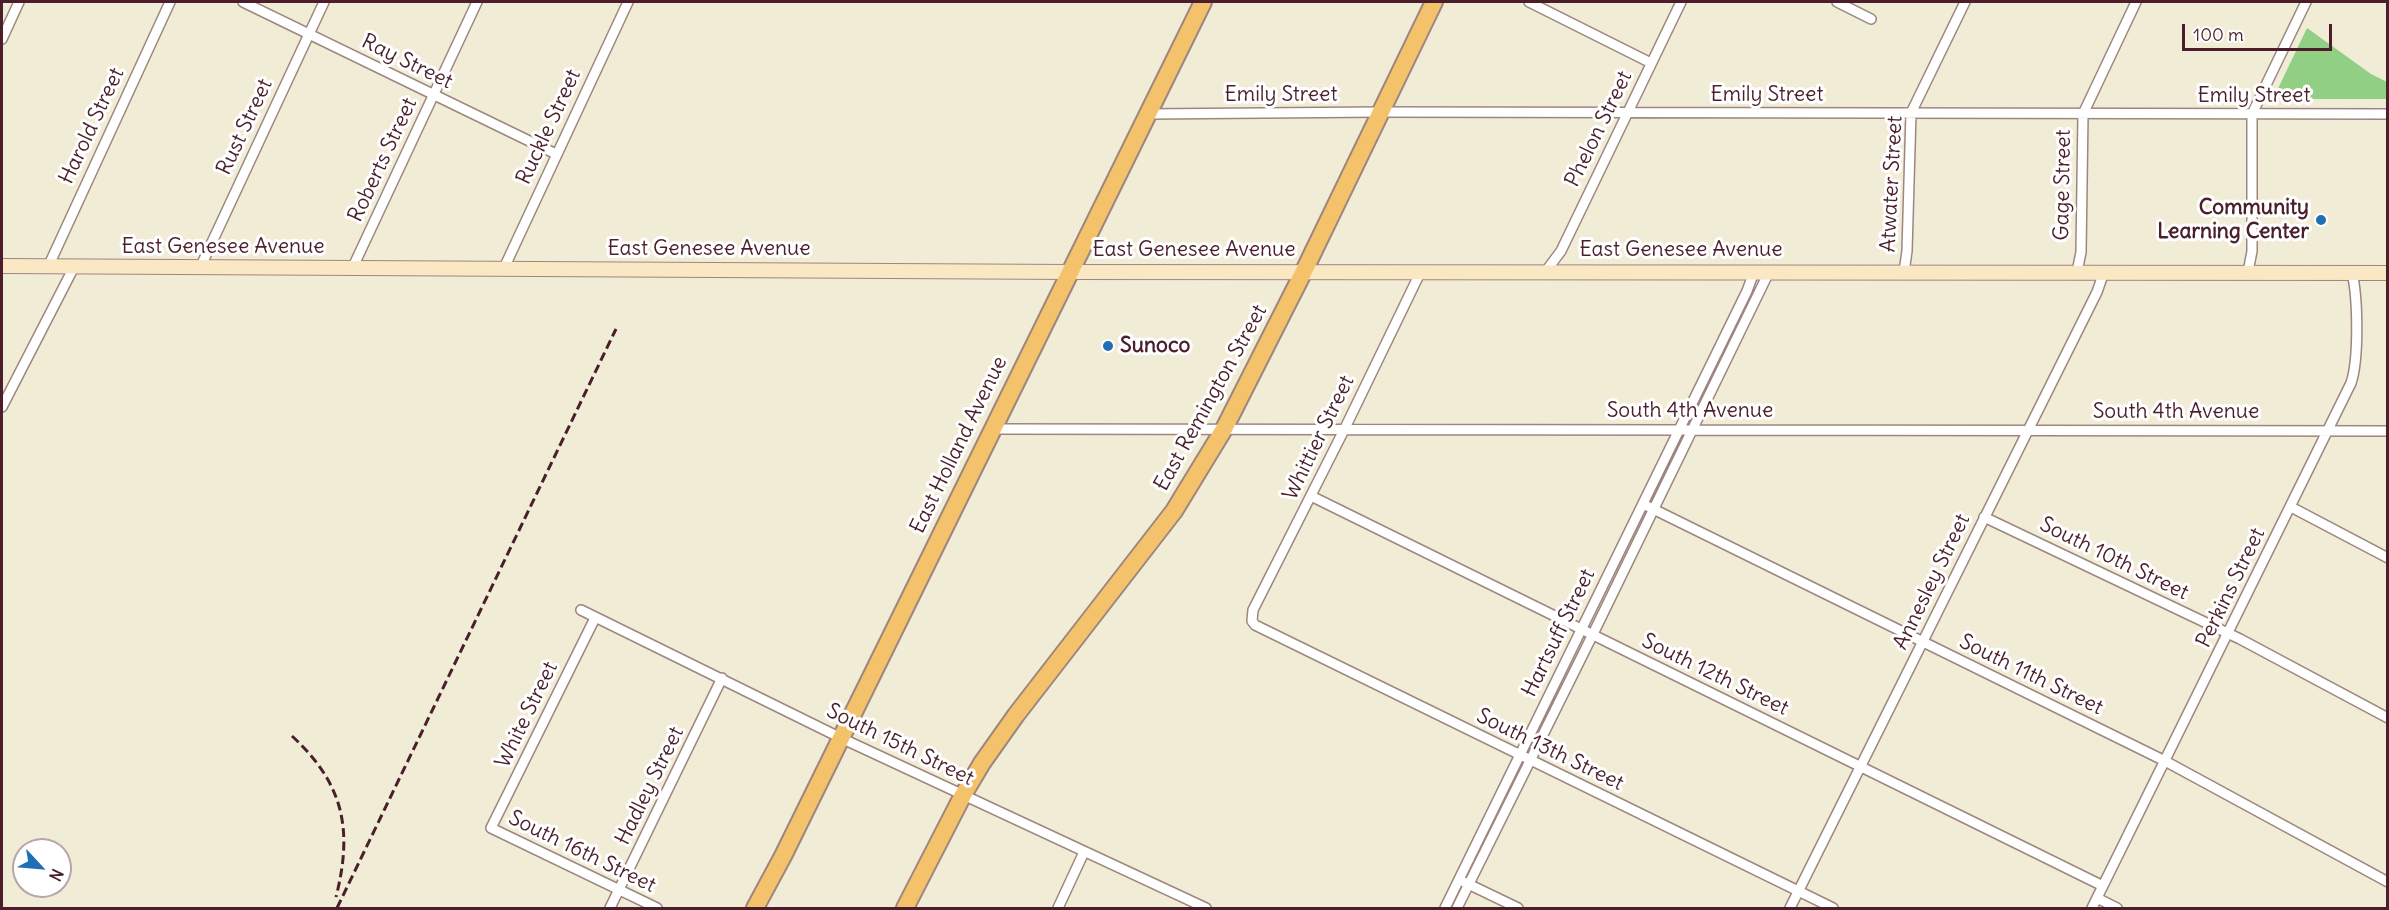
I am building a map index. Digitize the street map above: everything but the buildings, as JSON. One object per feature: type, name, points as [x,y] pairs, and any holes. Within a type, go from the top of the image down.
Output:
[{"type":"highway","name":"East Holland Avenue","points":[[755,909],[1203,2]]},
{"type":"highway","name":"East Remington Street","points":[[907,907],[982,762],[1174,511],[1224,429],[1304,271],[1434,2]]},
{"type":"main road","name":"East Genesee Avenue","points":[[2,267],[1070,272],[2388,273]]},
{"type":"street","points":[[2,39],[19,2]]},
{"type":"street","name":"Harold Street","points":[[48,267],[52,252],[170,2]]},
{"type":"street","name":"Ray Street","points":[[243,2],[556,154]]},
{"type":"street","name":"Rust Street","points":[[200,268],[324,2]]},
{"type":"street","name":"Roberts Street","points":[[352,269],[477,2]]},
{"type":"street","name":"Ruckle Street","points":[[504,268],[628,2]]},
{"type":"street","points":[[1529,2],[1652,63]]},
{"type":"street","name":"Phelon Street","points":[[1546,271],[1561,251],[1682,2]]},
{"type":"street","points":[[1837,2],[1871,19]]},
{"type":"street","name":"Atwater Street","points":[[1904,272],[1907,251],[1911,113],[1965,2]]},
{"type":"street","name":"Gage Street","points":[[2077,272],[2081,252],[2083,114],[2136,2]]},
{"type":"street","points":[[2248,272],[2252,251],[2252,114],[2306,2]]},
{"type":"street","name":"Emily Street","points":[[1148,114],[1379,112],[2388,114]]},
{"type":"street","points":[[2,407],[74,267]]},
{"type":"street","name":"Whittier Street","points":[[1252,621],[1253,610],[1421,271]]},
{"type":"street","name":"Hartsuff Street","points":[[1457,909],[1464,882],[1520,755],[1747,291],[1754,272]]},
{"type":"street","name":"Hartsuff Street","points":[[1445,909],[1464,882],[1530,760],[1655,509],[1769,272]]},
{"type":"street","name":"Annesley Street","points":[[1790,909],[2026,430],[2097,292],[2104,272]]},
{"type":"street","name":"Perkins Street","points":[[2092,909],[2291,507],[2354,374],[2357,292],[2352,273]]},
{"type":"street","name":"South 4th Avenue","points":[[991,429],[2388,431]]},
{"type":"street","name":"South 12th Street","points":[[1311,496],[2103,886]]},
{"type":"street","points":[[1643,504],[1655,509]]},
{"type":"street","points":[[2291,507],[2388,558]]},
{"type":"street","name":"South 11th Street","points":[[1655,509],[2165,761],[2388,882]]},
{"type":"street","name":"South 10th Street","points":[[1984,517],[2240,639],[2388,718]]},
{"type":"street","name":"South 15th Street","points":[[581,610],[841,738],[1206,909]]},
{"type":"street","name":"White Street","points":[[491,828],[595,618]]},
{"type":"street","name":"South 13th Street","points":[[1252,621],[1255,625],[1833,909]]},
{"type":"street","name":"Hadley Street","points":[[610,909],[722,678]]},
{"type":"street","name":"South 16th Street","points":[[491,828],[657,909]]},
{"type":"street","points":[[1058,909],[1084,852]]},
{"type":"street","points":[[1464,882],[1518,909]]},
{"type":"street","points":[[2097,898],[2117,909]]},
{"type":"green space","points":[[2307,28],[2371,74],[2387,82],[2387,99],[2273,99]]},
{"type":"railway","points":[[337,908],[616,329]]},
{"type":"railway","points":[[292,736],[310,754],[323,772],[340,809],[344,850],[336,897]]},
{"type":"place","name":"Community Learning Center","points":[[2321,220]]},
{"type":"place","name":"Sunoco","points":[[1108,346]]}]
